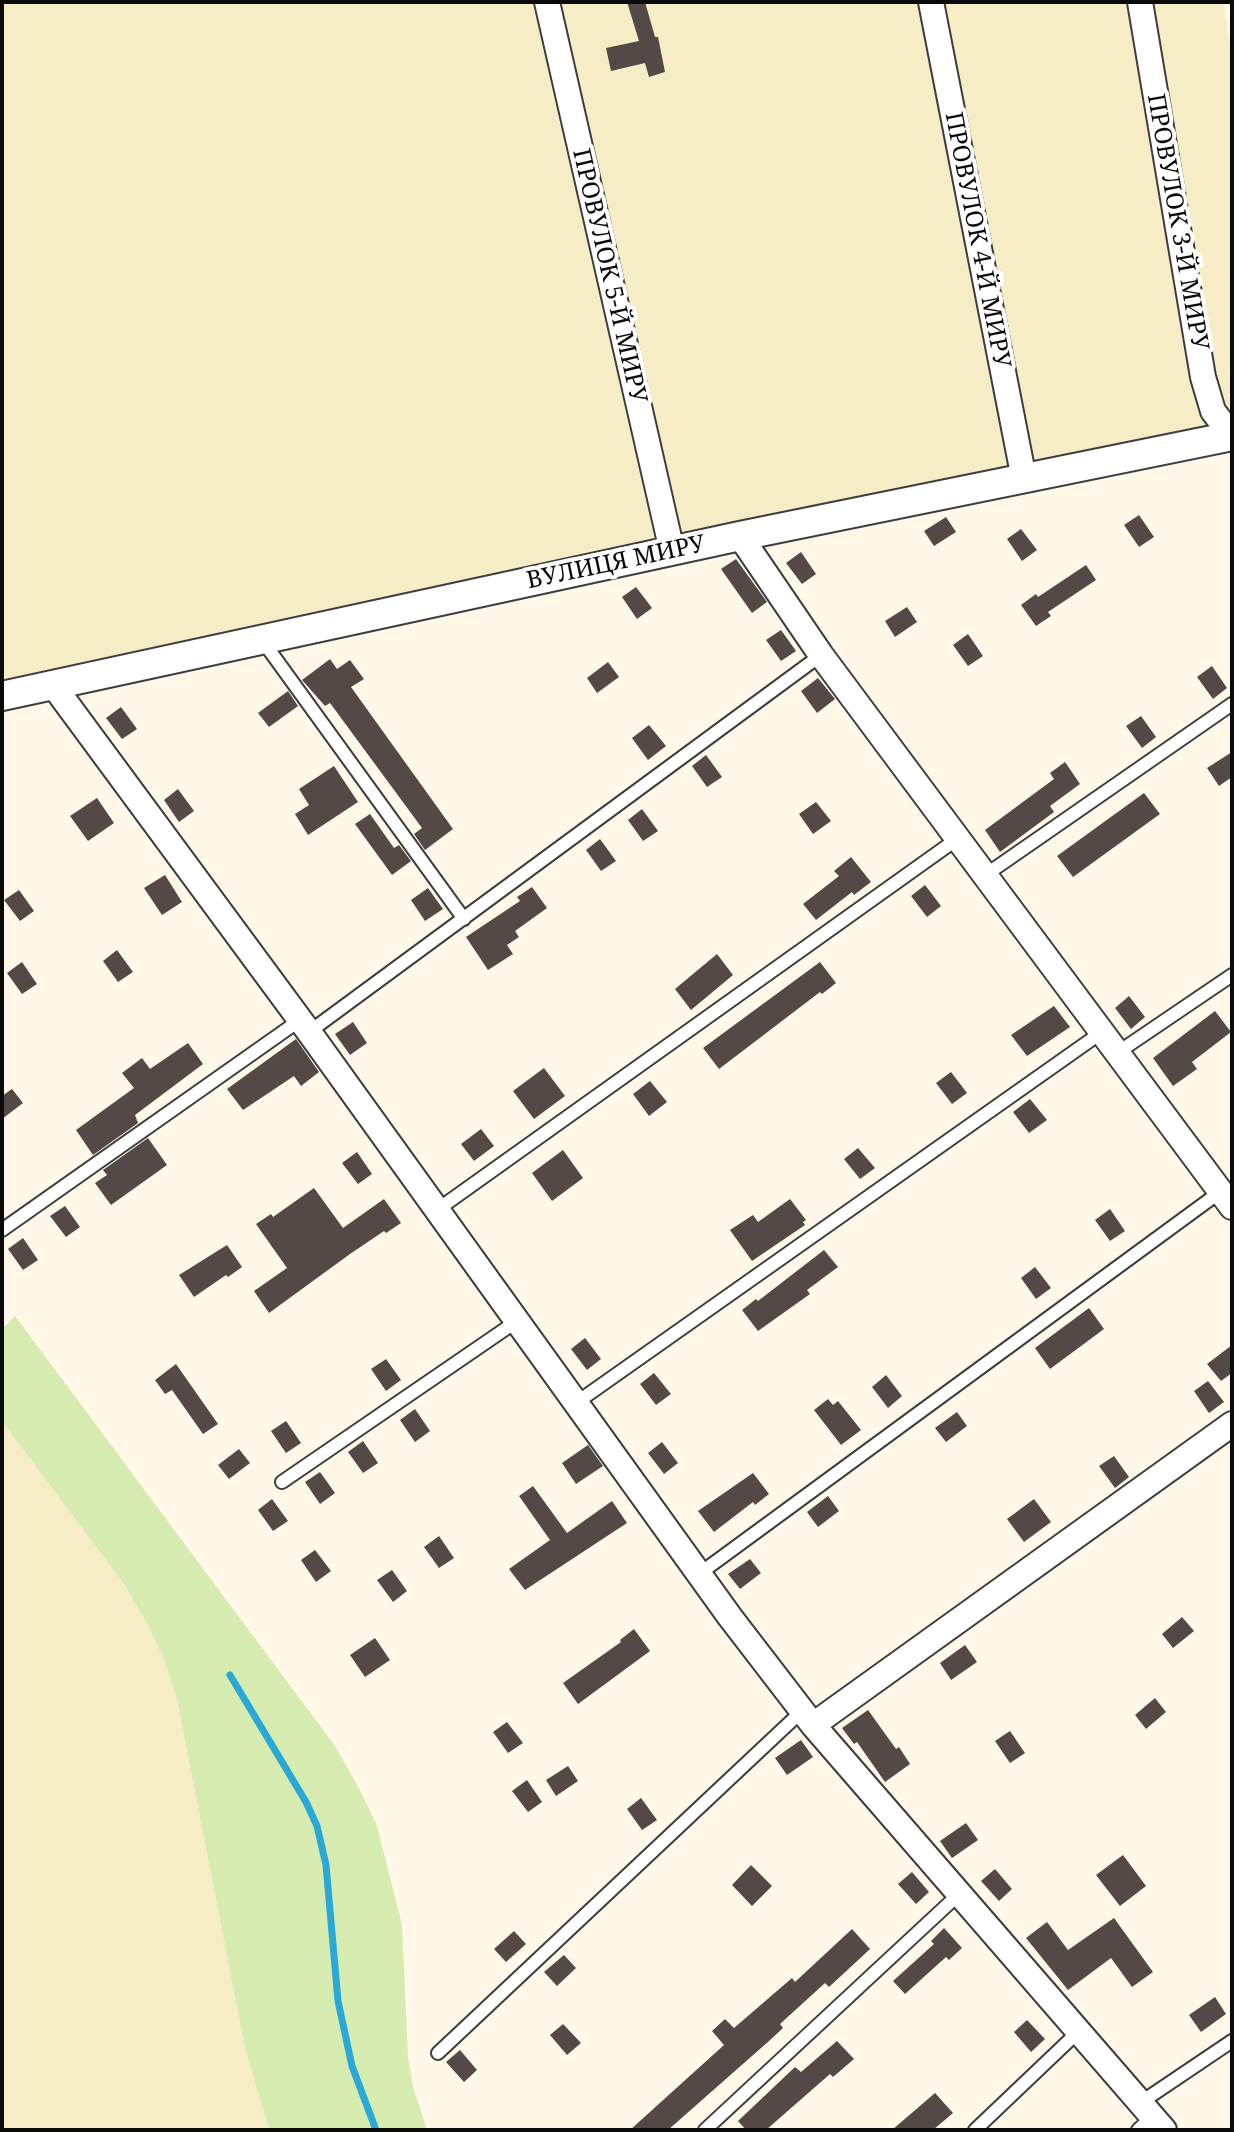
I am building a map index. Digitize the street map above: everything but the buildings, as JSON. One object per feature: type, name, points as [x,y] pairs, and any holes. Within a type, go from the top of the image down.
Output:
[{"type":"street","name":"ПРОВУЛОК 5-Й МИРУ","points":[[547,2],[672,551]]},
{"type":"street","name":"ПРОВУЛОК 4-Й МИРУ","points":[[931,2],[1024,479]]},
{"type":"street","name":"ПРОВУЛОК 3-Й МИРУ","points":[[1140,2],[1203,377],[1213,411],[1232,436]]},
{"type":"street","name":"ВУЛИЦЯ МИРУ","points":[[2,696],[740,536],[1232,436]]},
{"type":"street","points":[[740,536],[821,655],[1226,1199]]},
{"type":"street","points":[[53,685],[305,1026],[699,1574],[808,1718],[1078,2032],[1149,2120]]},
{"type":"street","points":[[808,1718],[1232,1424]]},
{"type":"lane","points":[[262,640],[464,919]]},
{"type":"lane","points":[[2,1230],[464,919],[821,655]]},
{"type":"lane","points":[[984,876],[1232,704]]},
{"type":"lane","points":[[437,1210],[957,839]]},
{"type":"lane","points":[[1117,1053],[1232,975]]},
{"type":"lane","points":[[576,1403],[1102,1032]]},
{"type":"lane","points":[[699,1574],[1226,1199]]},
{"type":"lane","points":[[282,1482],[517,1321]]},
{"type":"lane","points":[[438,2053],[808,1718]]},
{"type":"lane","points":[[705,2130],[958,1895]]},
{"type":"lane","points":[[975,2130],[1078,2032]]},
{"type":"lane","points":[[1149,2120],[1232,2041]]},
{"type":"shaded area","points":[[2,2],[1223,2],[1232,56],[1232,435],[2,696]]},
{"type":"shaded area","points":[[2,1421],[124,1584],[166,1664],[178,1704],[269,2130],[2,2130]]},
{"type":"green space","points":[[15,1316],[335,1746],[361,1792],[377,1826],[402,1925],[408,2057],[413,2087],[427,2130],[269,2130],[245,2047],[178,1704],[166,1664],[124,1584],[2,1421],[2,1329]]},
{"type":"waterway","points":[[230,1675],[306,1802],[317,1826],[326,1865],[338,2001],[352,2066],[376,2130]]}]
